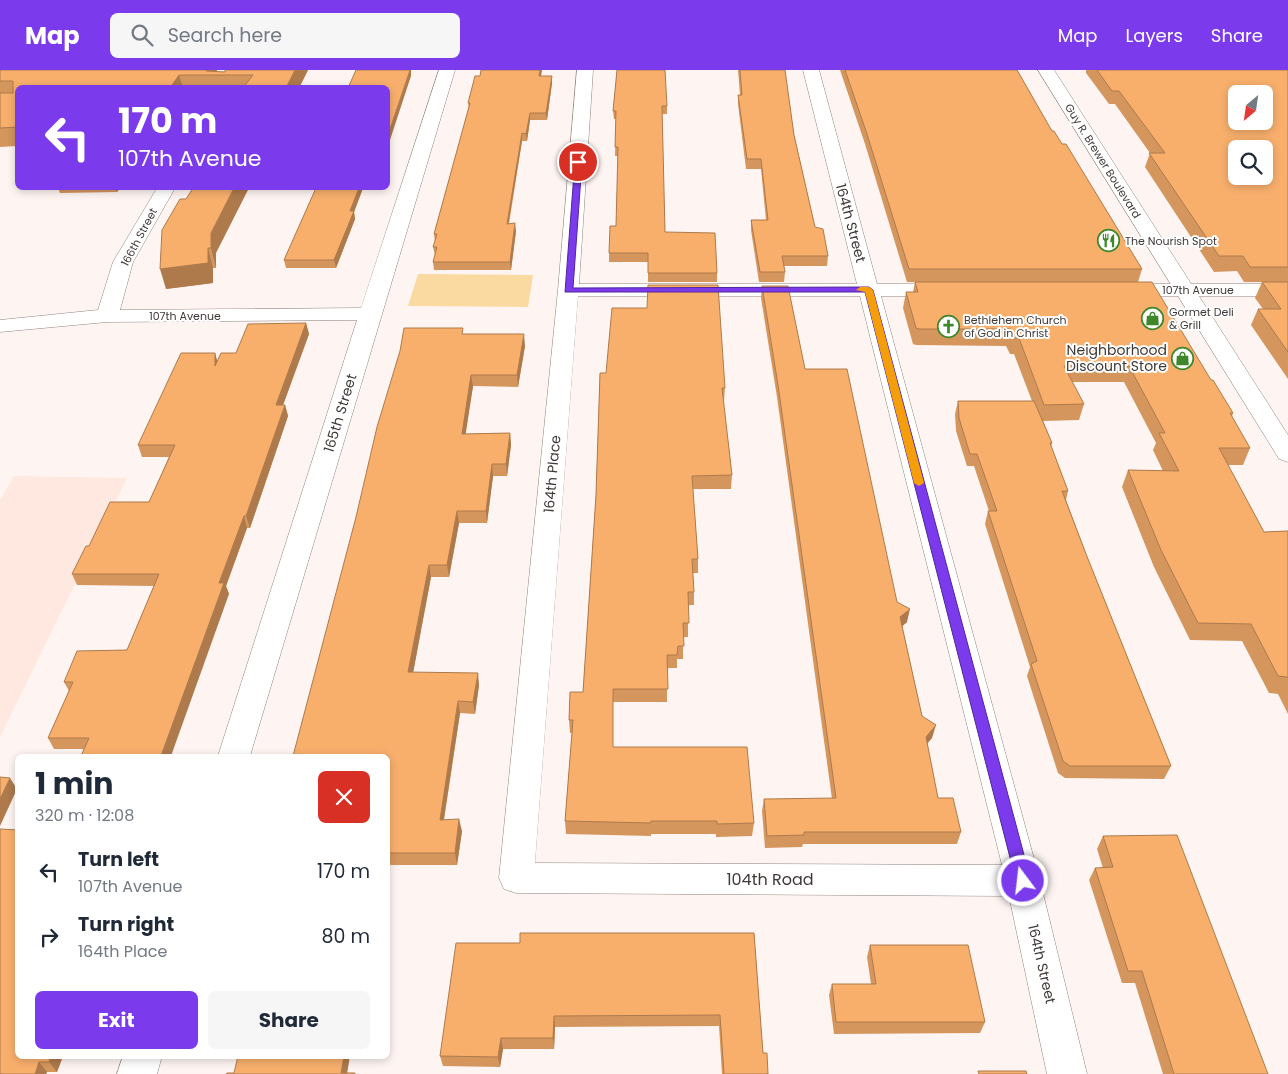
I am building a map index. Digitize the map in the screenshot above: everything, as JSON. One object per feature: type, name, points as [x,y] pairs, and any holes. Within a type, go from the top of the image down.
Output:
[{"type":"street","name":"165th Street","points":[[235,754],[447,70]]},
{"type":"street","name":"164th Place","points":[[516,878],[568,290],[585,70]]},
{"type":"street","name":"164th Street","points":[[811,70],[1023,881],[1067,1074]]},
{"type":"street","name":"Guy R. Brewer Boulevard","points":[[1046,70],[1288,454]]},
{"type":"street","name":"166th Street","points":[[107,316],[123,262],[165,190]]},
{"type":"street","points":[[568,290],[972,290]]},
{"type":"street","name":"107th Avenue","points":[[1100,290],[1288,290]]},
{"type":"street","name":"107th Avenue","points":[[0,326],[107,316],[370,314]]},
{"type":"street","name":"104th Road","points":[[516,878],[1023,881]]},
{"type":"street","points":[[137,1074],[142,1059]]},
{"type":"shaded area","points":[[418,274],[533,275],[528,307],[408,306]]},
{"type":"shaded area","points":[[14,476],[127,478],[0,737],[0,500]]},
{"type":"building","points":[[0,70],[206,70],[225,72],[225,70],[295,70],[288,85],[245,85],[253,75],[179,75],[172,85],[15,85],[15,127],[0,128],[0,93],[13,93],[13,81],[0,81]]},
{"type":"building","points":[[356,70],[410,70],[390,129],[390,85],[349,85]]},
{"type":"building","points":[[481,70],[540,70],[539,76],[552,76],[546,113],[530,113],[526,134],[522,133],[507,224],[515,223],[510,262],[433,262],[437,247],[433,247],[437,234],[434,234],[470,103],[468,103],[475,76],[480,76]]},
{"type":"building","points":[[617,70],[665,70],[667,106],[662,106],[665,232],[715,233],[717,273],[648,273],[648,253],[609,253],[610,226],[616,226],[618,147],[615,147],[616,111],[613,111]]},
{"type":"building","points":[[740,70],[785,70],[794,135],[815,227],[823,229],[828,256],[782,256],[785,272],[760,272],[751,220],[768,220],[761,159],[747,159],[738,95],[742,95]]},
{"type":"building","points":[[845,70],[1017,70],[1052,131],[1054,131],[1062,144],[1066,144],[1142,269],[909,269]]},
{"type":"building","points":[[1097,70],[1288,70],[1288,267],[1250,267],[1243,256],[1219,256],[1149,153],[1165,153],[1119,91],[1112,91]]},
{"type":"building","points":[[192,190],[233,190],[211,233],[208,263],[160,269],[162,230],[180,199],[186,199]]},
{"type":"building","points":[[315,190],[358,190],[350,211],[354,211],[334,260],[284,260]]},
{"type":"building","points":[[915,282],[1152,282],[1233,413],[1230,413],[1250,448],[1219,448],[1264,532],[1288,531],[1288,678],[1278,676],[1251,624],[1198,623],[1161,550],[1128,470],[1179,471],[1159,433],[1165,433],[1129,366],[1064,366],[1084,404],[1044,405],[1019,338],[1014,338],[1011,329],[916,328],[906,292],[918,292]]},
{"type":"building","points":[[1262,282],[1288,282],[1288,352],[1258,309],[1281,309]]},
{"type":"building","points":[[648,285],[718,285],[725,388],[722,388],[732,475],[692,476],[698,559],[692,559],[694,592],[688,592],[689,623],[683,623],[684,646],[678,646],[677,655],[667,655],[668,689],[613,689],[613,747],[747,747],[754,823],[717,824],[717,821],[651,821],[651,823],[565,821],[573,720],[569,720],[570,692],[583,692],[596,495],[600,373],[606,373],[612,308],[647,308]]},
{"type":"building","points":[[762,286],[788,286],[805,369],[847,369],[897,602],[910,609],[900,617],[922,716],[936,725],[926,737],[938,798],[953,798],[961,832],[804,832],[804,835],[767,836],[764,799],[836,798],[778,385]]},
{"type":"building","points":[[306,323],[276,405],[285,405],[246,516],[244,516],[219,583],[224,583],[162,754],[82,754],[89,738],[48,738],[73,682],[64,682],[77,651],[127,650],[159,574],[72,574],[86,546],[89,546],[110,502],[149,502],[175,445],[138,445],[181,353],[215,353],[215,366],[221,353],[236,353],[248,324]]},
{"type":"building","points":[[404,328],[463,328],[462,334],[524,334],[517,375],[471,375],[462,434],[510,433],[506,464],[492,464],[486,511],[457,511],[447,565],[429,565],[408,672],[478,673],[473,702],[458,701],[440,820],[459,819],[455,853],[390,853],[390,754],[294,754],[356,517],[377,427],[400,351]]},
{"type":"building","points":[[958,401],[1034,401],[1052,443],[1050,443],[1068,491],[1062,491],[1171,766],[1070,766],[1063,761],[1031,664],[1037,661],[988,511],[997,511],[977,454],[970,454],[959,418]]},
{"type":"building","points":[[0,777],[10,778],[0,799]]},
{"type":"building","points":[[0,829],[15,830],[15,1059],[50,1059],[49,1062],[39,1062],[35,1074],[0,1074]]},
{"type":"building","points":[[1177,835],[1268,1074],[1174,1074],[1142,971],[1128,971],[1095,868],[1113,867],[1103,836]]},
{"type":"building","points":[[520,933],[754,933],[763,1053],[767,1053],[768,1074],[724,1074],[720,1015],[554,1016],[553,1038],[501,1038],[498,1057],[440,1056],[456,943],[520,943]]},
{"type":"building","points":[[870,945],[968,945],[985,1022],[836,1022],[832,984],[876,984]]},
{"type":"building","points":[[237,1059],[343,1059],[341,1073],[355,1074],[226,1074],[234,1073]]},
{"type":"building","points":[[978,1071],[1026,1071],[1027,1074],[979,1074]]},
{"type":"slow traffic","points":[[860,290],[869,290],[919,483]]},
{"type":"place","name":"The Nourish Spot","points":[[1109,241]]},
{"type":"place","name":"Gormet Deli & Grill","points":[[1153,318]]},
{"type":"place","name":"Bethlehem Church of God in Christ","points":[[948,326]]},
{"type":"place","name":"Neighborhood Discount Store","points":[[1183,358]]},
{"type":"route","points":[[578,162],[568,290],[869,290],[1023,881]]}]
